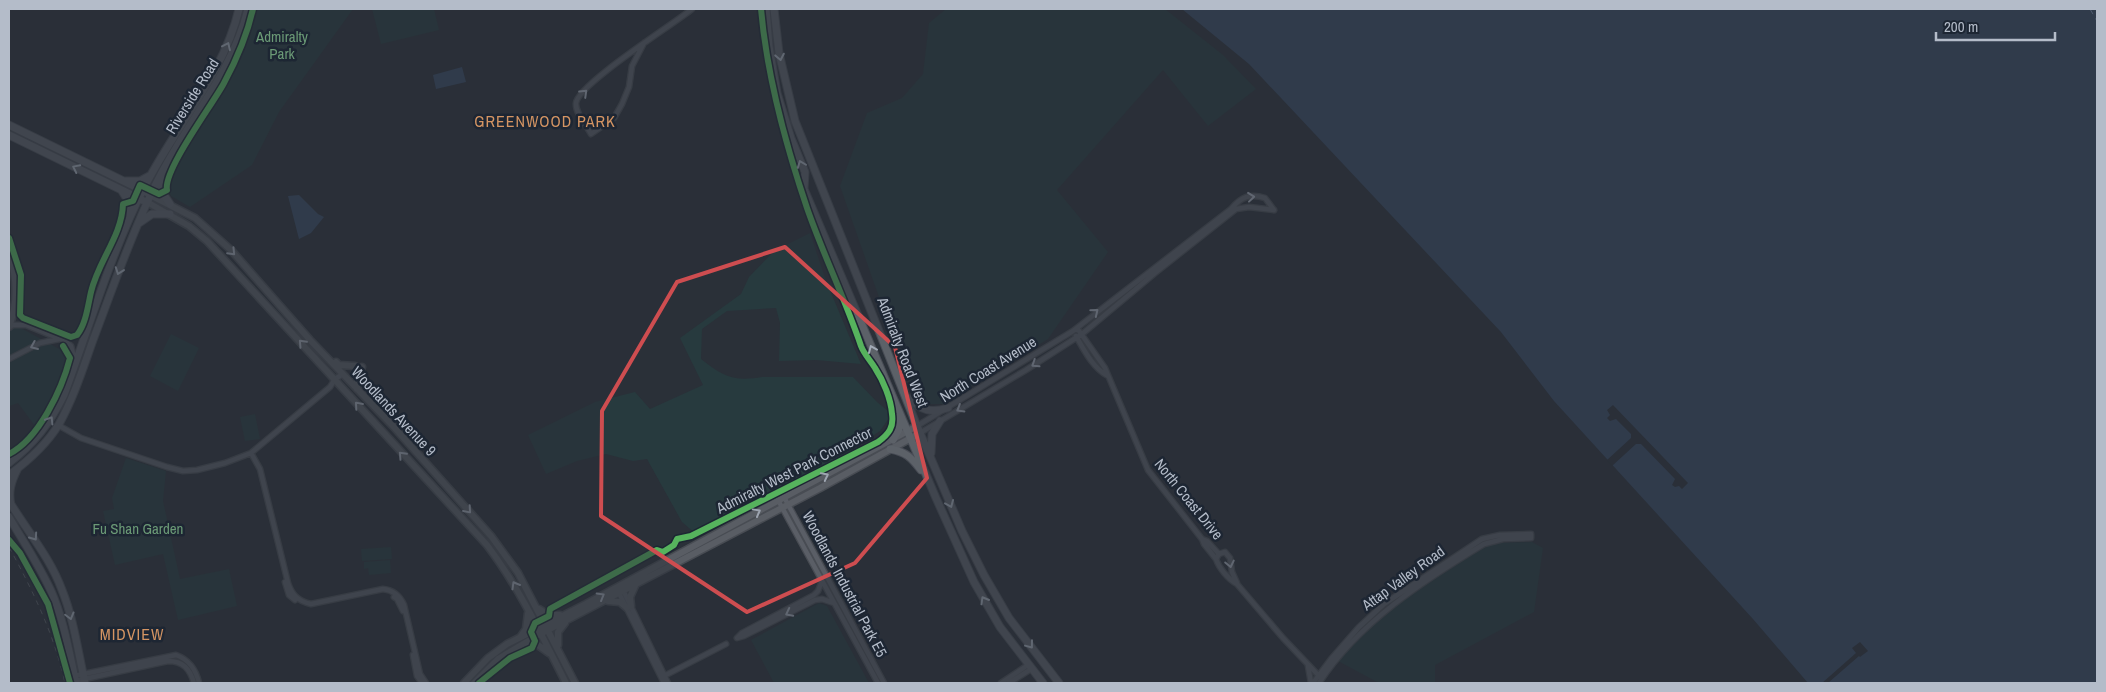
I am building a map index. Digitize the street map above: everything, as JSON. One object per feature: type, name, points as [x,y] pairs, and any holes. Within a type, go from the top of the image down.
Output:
[{"type":"main road","name":"Riverside Road","points":[[9,463],[30,446],[45,428],[64,395],[114,258],[142,191],[225,50],[239,9]]},
{"type":"main road","name":"Riverside Road","points":[[9,475],[39,450],[58,425],[71,400],[150,194],[161,173],[222,76],[238,43],[248,9]]},
{"type":"main road","name":"Admiralty Road West","points":[[766,9],[774,75],[782,111],[804,172],[804,189],[835,258],[926,476],[974,582],[1000,627],[1043,683]]},
{"type":"main road","name":"Admiralty Road West","points":[[774,9],[779,53],[795,120],[931,459],[962,531],[984,575],[1009,618],[1059,683]]},
{"type":"main road","points":[[9,125],[150,194]]},
{"type":"main road","points":[[9,135],[147,202]]},
{"type":"main road","points":[[161,173],[162,192],[170,204]]},
{"type":"main road","points":[[120,180],[134,182],[146,179],[151,175]]},
{"type":"main road","points":[[120,189],[129,202],[130,220]]},
{"type":"main road","name":"Woodlands Avenue 9","points":[[150,194],[195,218],[231,250],[436,473],[502,550],[518,573],[575,683]]},
{"type":"main road","name":"Woodlands Avenue 9","points":[[147,202],[189,226],[207,242],[487,545],[504,568],[527,607],[566,683]]},
{"type":"main road","points":[[137,225],[152,214],[170,214]]},
{"type":"main road","points":[[835,258],[840,263],[844,262],[847,258],[844,239]]},
{"type":"main road","points":[[9,253],[16,286],[15,305],[9,327]]},
{"type":"main road","points":[[843,280],[843,267],[852,266],[856,271]]},
{"type":"main road","points":[[323,352],[339,365],[355,366]]},
{"type":"main road","points":[[357,389],[357,377],[362,367]]},
{"type":"main road","points":[[906,396],[918,407],[928,411],[948,408]]},
{"type":"main road","points":[[893,440],[899,429],[898,409]]},
{"type":"main road","points":[[931,459],[932,434],[940,421]]},
{"type":"main road","points":[[388,439],[388,429],[396,429]]},
{"type":"main road","name":"North Coast Avenue","points":[[546,627],[565,622],[607,601],[620,590],[781,498],[893,440],[919,430]]},
{"type":"main road","name":"North Coast Avenue","points":[[546,627],[565,614],[637,583],[820,488],[890,449],[909,435]]},
{"type":"main road","points":[[890,449],[909,455],[926,476]]},
{"type":"main road","points":[[17,469],[10,485],[10,503],[38,542],[62,589],[70,613],[84,679]]},
{"type":"main road","points":[[430,484],[434,484],[437,481],[436,473]]},
{"type":"main road","points":[[9,519],[52,592],[60,616],[75,680]]},
{"type":"main road","points":[[607,601],[620,602],[629,607],[631,592],[637,583]]},
{"type":"main road","points":[[520,637],[528,623],[527,607]]},
{"type":"main road","points":[[538,609],[550,615],[565,614]]},
{"type":"main road","points":[[559,653],[558,632],[565,622]]},
{"type":"main road","points":[[474,683],[498,659],[525,643],[546,627]]},
{"type":"main road","points":[[464,683],[499,648],[520,637],[539,631]]},
{"type":"main road","points":[[525,643],[537,645],[550,654]]},
{"type":"street","points":[[644,43],[632,66],[629,87],[614,118],[591,134],[576,108],[578,98],[605,73],[644,43],[692,9]]},
{"type":"street","name":"North Coast Avenue","points":[[1258,196],[1265,198],[1274,210],[1249,207],[1236,209],[1162,267],[1082,334],[940,421],[919,430],[948,408],[1075,329],[1231,209],[1242,198],[1258,196]]},
{"type":"street","points":[[9,327],[14,324],[26,325],[60,339],[71,346],[75,364]]},
{"type":"street","points":[[1075,329],[1082,334]]},
{"type":"street","points":[[1075,329],[1076,338]]},
{"type":"street","name":"North Coast Drive","points":[[1082,334],[1105,368],[1148,470],[1202,539],[1207,541],[1217,556],[1218,564],[1230,580],[1237,584]]},
{"type":"street","name":"North Coast Drive","points":[[1076,338],[1101,372],[1108,376]]},
{"type":"street","points":[[9,359],[40,343],[60,339]]},
{"type":"street","points":[[1091,360],[1097,356]]},
{"type":"street","points":[[58,425],[81,438],[183,471],[197,470],[224,463],[250,453],[345,376]]},
{"type":"street","points":[[250,453],[260,469],[290,590],[296,598],[310,604],[382,592],[389,593],[398,599],[403,609],[417,676],[422,683]]},
{"type":"street","name":"Woodlands Industrial Park E5","points":[[781,498],[834,604],[878,683]]},
{"type":"street","name":"Woodlands Industrial Park E5","points":[[785,506],[884,683]]},
{"type":"street","name":"Attap Valley Road","points":[[1312,683],[1320,679],[1384,604],[1482,539],[1517,534],[1531,536]]},
{"type":"street","name":"North Coast Drive","points":[[1217,556],[1225,552],[1230,558],[1232,574],[1237,584],[1320,679]]},
{"type":"street","points":[[822,581],[814,595],[742,633],[737,638],[816,600],[822,599],[834,604]]},
{"type":"street","points":[[343,598],[383,589],[391,591],[400,597],[404,605],[420,674],[426,683]]},
{"type":"street","points":[[620,590],[668,683]]},
{"type":"street","points":[[629,607],[664,683]]},
{"type":"street","points":[[664,676],[726,644]]},
{"type":"street","points":[[84,679],[176,655],[190,663],[199,683]]},
{"type":"street","points":[[75,680],[168,661],[177,661],[189,670],[194,683]]},
{"type":"street","points":[[1308,665],[1312,683]]},
{"type":"street","points":[[1001,683],[1030,667]]},
{"type":"street","points":[[1009,683],[1030,667]]},
{"type":"highlighted area","points":[[785,247],[895,347],[927,478],[855,563],[747,612],[601,516],[602,411],[677,282]]},
{"type":"green space","name":"Admiralty Park","points":[[256,9],[353,9],[279,112],[252,165],[190,207],[171,196],[167,187],[168,181],[180,156],[234,67]]},
{"type":"green space","points":[[372,9],[434,9],[439,30],[381,44]]},
{"type":"green space","points":[[946,9],[1165,9],[1223,55],[1256,89],[1208,126],[1163,70],[1057,190],[1108,252],[1048,339],[943,404],[924,404],[914,397],[840,186],[867,113],[902,98],[923,74],[929,23]]},
{"type":"green space","points":[[810,233],[826,281],[861,364],[816,360],[779,361],[780,323],[776,308],[727,311],[702,329],[701,359],[715,370],[729,376],[744,379],[762,377],[853,377],[888,411],[889,418],[880,431],[851,450],[696,534],[682,522],[647,459],[633,461],[606,454],[577,461],[546,474],[528,435],[595,402],[635,392],[650,409],[703,385],[680,338],[741,294],[749,277],[774,251]]},
{"type":"green space","points":[[19,327],[63,351],[67,359],[55,394],[35,426],[18,403],[9,406],[9,328]]},
{"type":"green space","points":[[171,334],[199,348],[178,391],[150,376]]},
{"type":"green space","points":[[255,414],[260,439],[245,441],[240,417]]},
{"type":"green space","name":"Fu Shan Garden","points":[[126,458],[166,471],[163,501],[180,579],[229,569],[237,606],[178,620],[163,554],[115,565],[103,511],[114,509],[112,498]]},
{"type":"green space","points":[[1532,542],[1543,548],[1534,612],[1435,665],[1435,683],[1379,683],[1338,661],[1388,609],[1490,543]]},
{"type":"green space","points":[[391,547],[392,559],[362,561],[361,549]]},
{"type":"green space","points":[[390,560],[391,573],[369,575],[368,568],[364,569],[364,562]]},
{"type":"green space","points":[[819,603],[827,606],[869,683],[774,683],[751,640]]},
{"type":"water","points":[[1182,9],[2097,9],[2097,683],[1808,683],[1753,619],[1554,401],[1501,332],[1249,64]]},
{"type":"water","points":[[462,67],[466,82],[436,89],[433,75]]},
{"type":"water","points":[[299,195],[318,214],[324,217],[311,233],[299,239],[288,196]]},
{"type":"pier","points":[[1613,405],[1688,483],[1682,489],[1679,486],[1675,487],[1672,485],[1675,479],[1641,444],[1636,444],[1612,466],[1607,460],[1631,438],[1631,434],[1616,419],[1610,421],[1607,418],[1610,415],[1607,410]]},
{"type":"pier","points":[[1860,642],[1868,651],[1859,656],[1828,683],[1822,683],[1856,653],[1852,648]]},
{"type":"ferry route","points":[[2090,9],[2097,21]]},
{"type":"railway","points":[[9,547],[42,613],[55,647],[65,683]]},
{"type":"cycle path","points":[[9,238],[21,275],[20,315],[23,318],[71,337],[77,335],[85,320],[94,281],[119,227],[123,204],[133,201],[140,185],[159,194],[167,190],[168,181],[180,153],[218,93],[233,65],[245,38],[253,9]]},
{"type":"cycle path","name":"Admiralty West Park Connector","points":[[479,683],[510,658],[532,648],[535,641],[531,632],[535,623],[549,616],[550,609],[657,550],[663,552],[674,545],[677,539],[691,536],[878,442],[888,433],[891,426],[891,408],[886,390],[861,346],[813,225],[799,184],[772,85],[761,9]]},
{"type":"cycle path","points":[[9,454],[30,437],[48,412],[70,358],[63,346]]},
{"type":"cycle path","points":[[9,540],[20,553],[48,604],[70,683]]},
{"type":"district","name":"GREENWOOD PARK","points":[[545,121]]},
{"type":"district","name":"MIDVIEW","points":[[132,634]]}]
